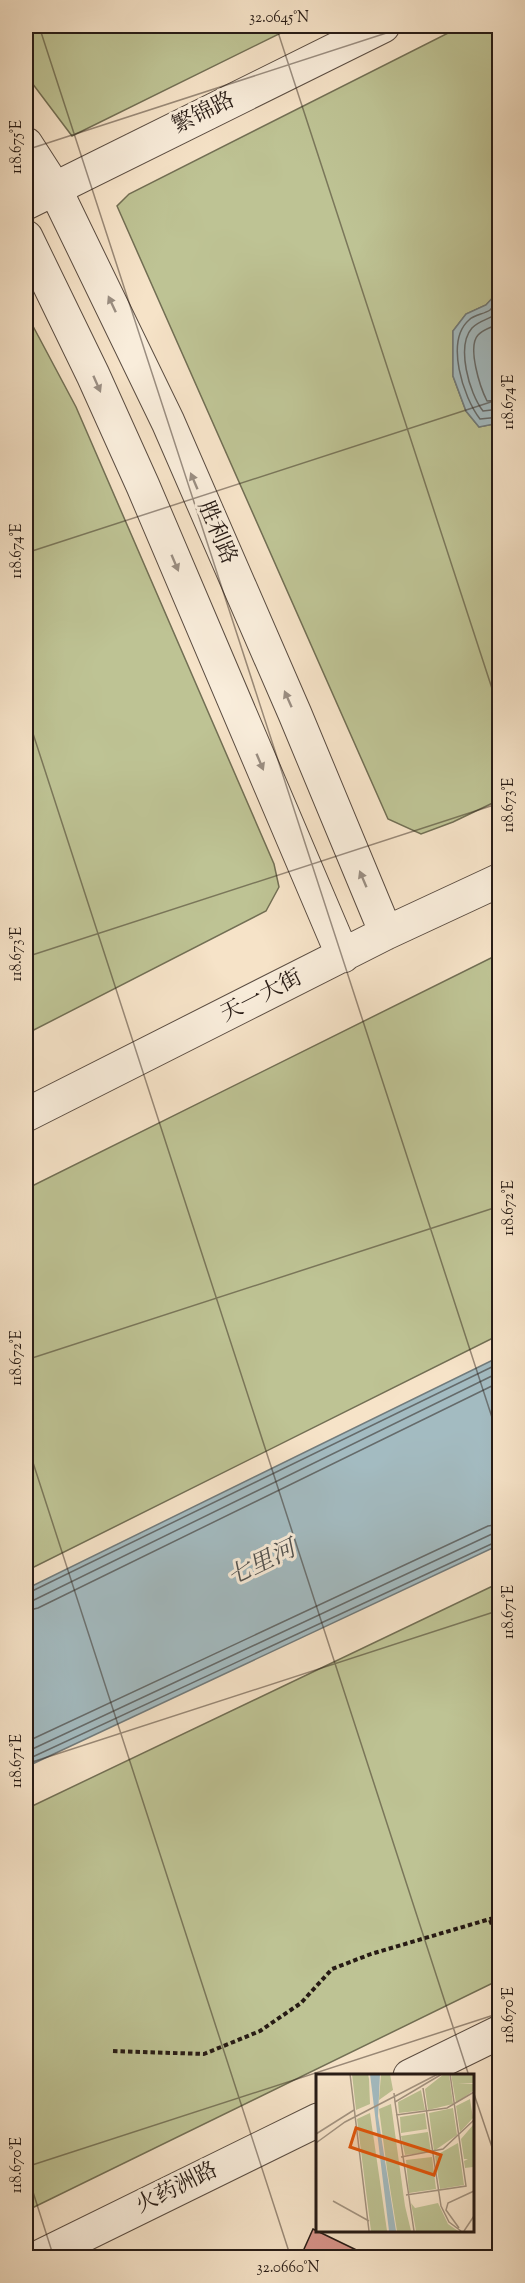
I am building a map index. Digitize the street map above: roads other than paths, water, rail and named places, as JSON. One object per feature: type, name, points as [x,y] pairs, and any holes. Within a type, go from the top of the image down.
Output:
[{"type":"street","name":"繁锦路","points":[[26,203],[383,26]]},
{"type":"street","name":"胜利路","points":[[26,144],[55,189],[168,422],[295,714],[386,933]]},
{"type":"street","points":[[26,237],[93,375],[143,486],[344,956]]},
{"type":"street","name":"天一大街","points":[[26,1115],[386,933],[500,880]]},
{"type":"street","points":[[414,2074],[500,2032]]},
{"type":"street","name":"火药洲路","points":[[37,2258],[316,2121]]},
{"type":"water","points":[[499,291],[499,423],[479,427],[466,411],[453,376],[453,331],[466,314],[486,305]]},
{"type":"water","name":"七里河","points":[[499,1357],[499,1545],[26,1767],[26,1589]]}]
